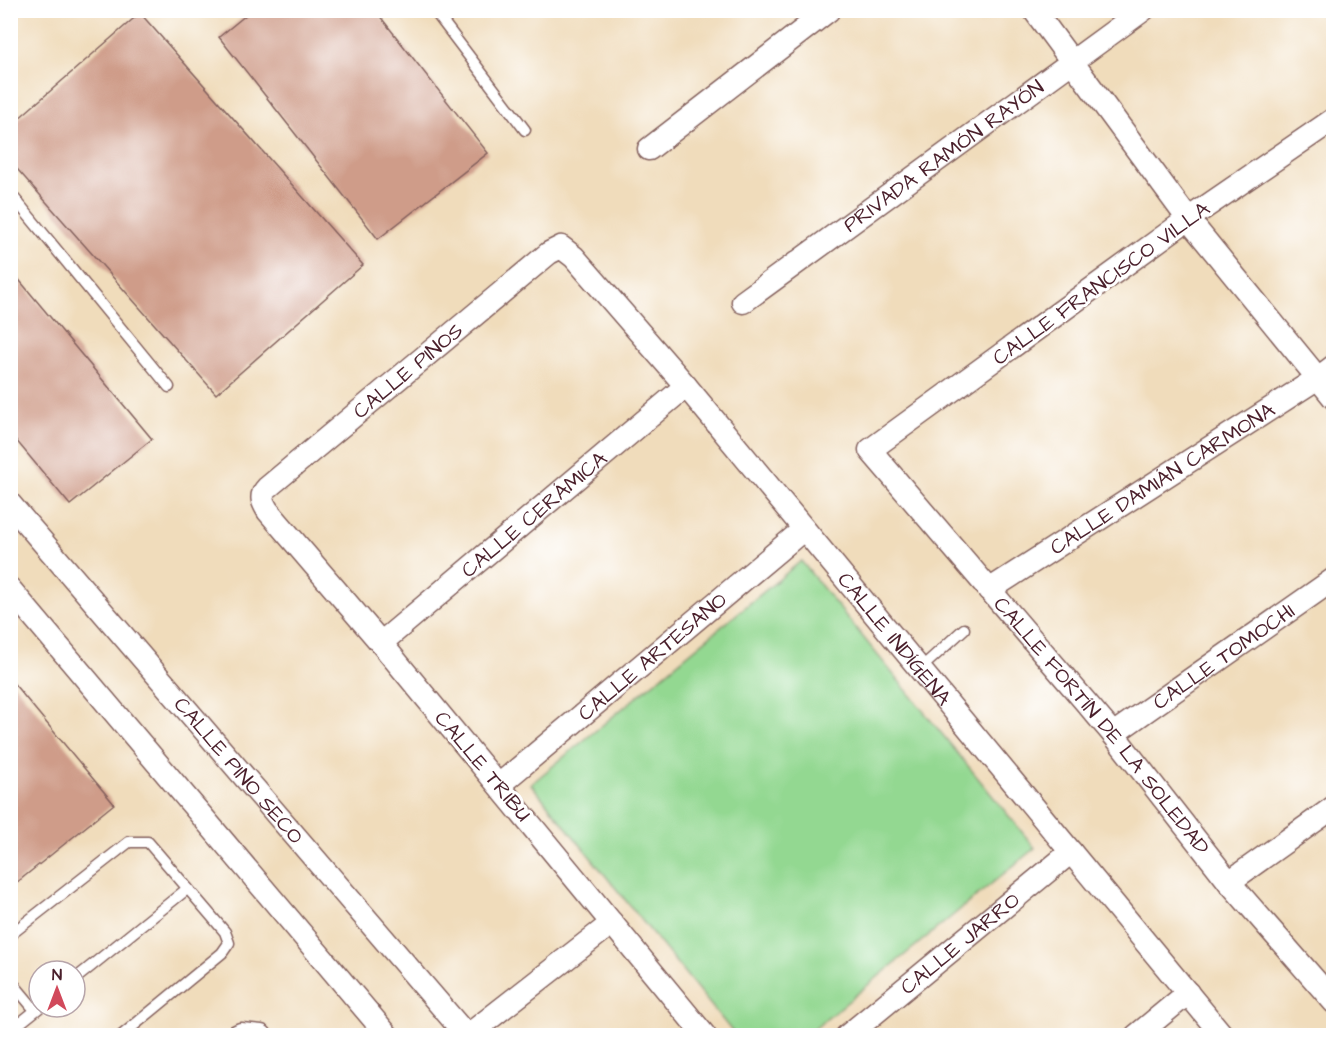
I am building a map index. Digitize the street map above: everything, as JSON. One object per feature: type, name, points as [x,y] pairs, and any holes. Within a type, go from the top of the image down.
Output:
[{"type":"street","points":[[649,149],[829,10]]},
{"type":"street","points":[[1034,10],[1188,219],[1326,372],[1334,398]]},
{"type":"street","name":"PRIVADA RAMÓN RAYÓN","points":[[743,302],[1143,10]]},
{"type":"street","name":"CALLE FRANCISCO VILLA","points":[[870,450],[1188,219],[1334,119]]},
{"type":"street","name":"CALLE INDÍGENA","points":[[561,247],[574,257],[686,386],[1223,1035]]},
{"type":"street","name":"CALLE PINOS","points":[[262,497],[262,493],[267,488],[549,253],[561,247]]},
{"type":"street","name":"CALLE DAMIÁN CARMONA","points":[[989,590],[1326,372]]},
{"type":"street","name":"CALLE CERÁMICA","points":[[381,643],[686,386]]},
{"type":"street","name":"CALLE FORTÍN DE LA SOLEDAD","points":[[870,450],[1113,734],[1229,882],[1334,1002]]},
{"type":"street","name":"CALLE TRIBU","points":[[262,497],[268,512],[381,643],[705,1035]]},
{"type":"street","name":"CALLE PINO SECO","points":[[10,504],[467,1035]]},
{"type":"street","name":"CALLE ARTESANO","points":[[499,786],[804,530]]},
{"type":"street","name":"CALLE TOMOCHI","points":[[1113,734],[1334,579]]},
{"type":"street","points":[[10,589],[388,1035]]},
{"type":"street","points":[[1229,882],[1334,807]]},
{"type":"street","name":"CALLE JARRO","points":[[847,1035],[1071,852]]},
{"type":"street","points":[[467,1035],[612,923]]},
{"type":"street","points":[[1136,1035],[1188,993]]},
{"type":"street","points":[[237,1035],[261,1035]]},
{"type":"lane","points":[[434,10],[525,130]]},
{"type":"lane","points":[[10,193],[169,387]]},
{"type":"lane","points":[[920,669],[964,628]]},
{"type":"lane","points":[[10,935],[129,842],[148,842],[225,932],[229,943],[222,953],[121,1035]]},
{"type":"lane","points":[[87,969],[187,889]]},
{"type":"lane","points":[[10,980],[27,998]]},
{"type":"lane","points":[[10,1030],[27,1017]]},
{"type":"green space","points":[[801,561],[1035,848],[807,1035],[735,1035],[531,784]]},
{"type":"building","points":[[252,10],[375,10],[488,153],[378,239],[219,37]]},
{"type":"building","points":[[140,13],[363,265],[216,394],[10,161],[10,126]]},
{"type":"building","points":[[10,269],[152,439],[70,505],[10,433]]},
{"type":"building","points":[[10,679],[114,804],[10,888]]}]
